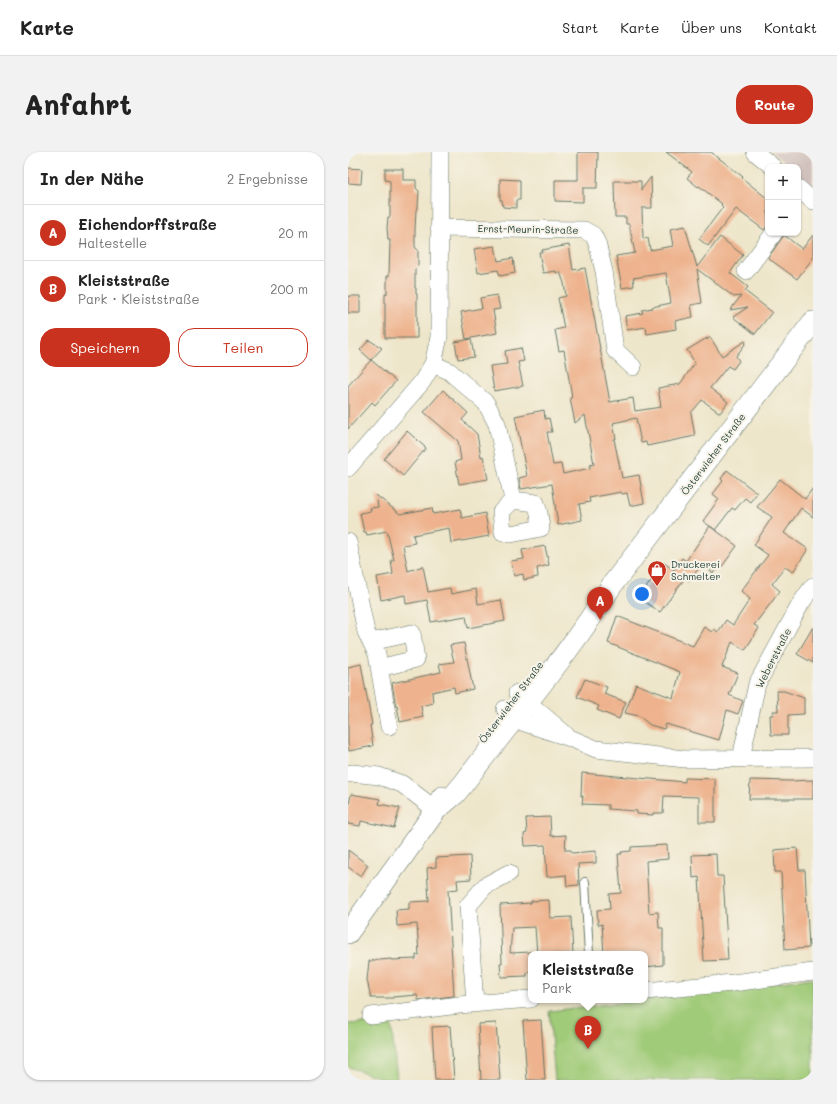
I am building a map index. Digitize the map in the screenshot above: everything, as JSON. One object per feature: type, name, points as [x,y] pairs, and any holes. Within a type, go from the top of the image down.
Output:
[{"type":"street","points":[[348,468],[422,382],[433,364],[439,337],[440,152]]},
{"type":"street","points":[[755,152],[769,164]]},
{"type":"street","name":"Ernst-Meurin-Straße","points":[[439,228],[584,230],[593,235],[597,243],[604,271],[615,350],[633,367]]},
{"type":"street","points":[[746,271],[772,236]]},
{"type":"street","name":"Österwieher Straße","points":[[351,927],[436,810],[447,788],[516,705],[561,636],[587,606],[612,585],[813,322]]},
{"type":"street","points":[[433,364],[449,371],[486,403],[497,424],[513,500]]},
{"type":"street","points":[[348,542],[366,632],[377,654],[389,726]]},
{"type":"street","name":"Weberstraße","points":[[741,758],[757,684],[801,603],[813,586]]},
{"type":"street","points":[[371,642],[412,633],[416,659],[380,668]]},
{"type":"street","points":[[516,705],[570,738],[596,749],[685,759],[813,758]]},
{"type":"street","points":[[348,774],[352,773],[379,776],[402,784],[436,810]]},
{"type":"street","points":[[475,1003],[468,906],[485,886],[509,873]]},
{"type":"street","points":[[648,991],[733,983],[813,972]]},
{"type":"street","points":[[371,1016],[475,1003],[528,999]]},
{"type":"lane","points":[[585,882],[589,951]]},
{"type":"shaded area","points":[[772,152],[813,152],[813,188],[801,177],[801,164],[786,164]]},
{"type":"green space","points":[[813,978],[813,1080],[555,1080],[549,1011],[619,1003],[648,1003],[648,1000]]},
{"type":"green space","points":[[391,1021],[397,1080],[387,1080],[348,1067],[348,1024]]},
{"type":"building","points":[[578,152],[598,152],[597,188],[583,188],[583,202],[555,201],[555,180],[578,180]]},
{"type":"building","points":[[666,152],[711,152],[765,197],[765,229],[764,230],[736,209],[708,246],[699,239],[723,207],[721,205],[722,204],[687,178],[692,172]]},
{"type":"building","points":[[348,168],[362,169],[361,184],[348,183]]},
{"type":"building","points":[[385,169],[403,169],[403,180],[416,180],[416,188],[419,191],[415,229],[415,247],[418,250],[418,266],[415,269],[415,288],[417,294],[417,338],[385,338],[385,294],[387,294],[387,276],[389,276],[390,240],[388,240],[387,228],[388,217],[390,217],[390,181],[385,180]]},
{"type":"building","points":[[651,177],[652,208],[642,208],[643,239],[648,238],[650,250],[673,246],[670,229],[685,226],[697,267],[720,237],[743,255],[730,273],[748,287],[745,291],[772,312],[755,334],[733,317],[748,307],[730,310],[741,296],[734,297],[697,269],[702,303],[691,305],[693,317],[675,321],[676,329],[647,334],[646,327],[627,330],[625,316],[643,313],[642,310],[671,303],[666,273],[633,278],[634,286],[622,288],[616,256],[635,253],[629,224],[626,224],[626,217],[615,217],[614,181],[641,181],[641,190]]},
{"type":"building","points":[[500,179],[520,180],[520,200],[516,200],[516,208],[503,207],[502,200],[500,200]]},
{"type":"building","points":[[813,235],[813,258],[797,279],[768,258],[783,236],[802,249]]},
{"type":"building","points":[[569,245],[573,270],[585,268],[610,402],[633,398],[635,411],[661,407],[658,388],[680,384],[695,363],[687,350],[710,337],[722,356],[745,341],[746,343],[736,356],[739,361],[733,369],[728,366],[710,388],[728,402],[720,413],[702,400],[691,413],[695,436],[647,446],[646,442],[641,443],[636,418],[613,423],[616,439],[614,439],[622,478],[639,475],[644,503],[630,506],[627,493],[622,494],[621,492],[589,498],[590,502],[579,504],[582,520],[558,525],[552,484],[521,489],[519,478],[527,476],[515,416],[544,410],[545,419],[549,418],[552,432],[547,432],[553,465],[561,464],[563,474],[590,468],[590,465],[594,464],[585,415],[575,423],[570,398],[572,397],[564,350],[559,351],[555,330],[564,328],[558,298],[566,296],[564,283],[560,272],[556,273],[556,271],[543,273],[539,252],[543,252],[542,250]]},
{"type":"building","points":[[495,246],[498,261],[513,258],[515,273],[500,276],[498,270],[478,273],[474,249]]},
{"type":"building","points":[[497,295],[500,309],[493,310],[497,333],[466,339],[461,312],[482,308],[480,298]]},
{"type":"building","points":[[348,296],[360,296],[360,313],[348,313]]},
{"type":"building","points":[[471,339],[474,357],[458,359],[455,342]]},
{"type":"building","points":[[369,340],[382,348],[371,360],[360,350]]},
{"type":"building","points":[[521,348],[524,361],[518,362],[523,386],[494,391],[490,366],[507,364],[505,351]]},
{"type":"building","points":[[371,360],[396,381],[375,405],[372,402],[348,429],[348,386]]},
{"type":"building","points":[[443,390],[468,413],[462,420],[477,434],[481,457],[483,456],[488,479],[459,484],[455,462],[461,460],[458,441],[424,412]]},
{"type":"building","points":[[407,431],[426,448],[403,476],[384,459]]},
{"type":"building","points":[[727,470],[757,493],[750,502],[745,498],[735,510],[732,508],[715,530],[703,521],[719,499],[713,494],[723,481],[721,479]]},
{"type":"building","points":[[780,479],[805,499],[813,488],[813,517],[801,508],[784,533],[808,549],[793,572],[785,567],[772,584],[780,591],[754,625],[759,628],[745,650],[732,642],[722,667],[738,673],[729,695],[743,701],[738,714],[727,710],[719,740],[666,724],[664,729],[650,725],[639,716],[625,713],[636,684],[673,698],[680,672],[608,643],[617,616],[693,646],[704,627],[712,632],[714,629],[718,632],[726,620],[733,625],[750,599],[741,591],[768,555],[754,545],[772,517],[757,507]]},
{"type":"building","points":[[376,495],[400,514],[432,508],[433,514],[460,509],[462,518],[485,513],[489,536],[451,543],[449,528],[413,535],[415,543],[403,545],[408,571],[423,566],[428,592],[450,588],[451,594],[476,589],[478,604],[501,600],[505,621],[468,628],[466,616],[431,622],[427,600],[406,604],[405,595],[381,600],[377,577],[393,574],[391,560],[394,560],[387,531],[367,535],[366,532],[364,532],[360,513],[371,511],[370,508],[378,507]]},
{"type":"building","points":[[710,526],[737,546],[720,569],[718,567],[713,573],[702,564],[689,581],[685,578],[660,612],[642,600],[648,591],[645,589],[664,563],[674,570],[682,558],[686,561]]},
{"type":"building","points":[[545,546],[549,565],[537,568],[538,577],[524,580],[523,574],[514,576],[511,561],[524,559],[522,550]]},
{"type":"building","points":[[813,627],[813,663],[797,654]]},
{"type":"building","points":[[464,643],[473,689],[455,693],[454,687],[432,692],[433,703],[421,706],[423,717],[400,722],[392,683],[441,672],[439,664],[454,662],[450,645]]},
{"type":"building","points":[[361,664],[372,725],[370,725],[373,746],[349,751],[348,667]]},
{"type":"building","points":[[585,679],[607,687],[604,694],[626,702],[619,719],[597,710],[599,706],[577,697]]},
{"type":"building","points":[[777,691],[784,691],[804,698],[804,714],[788,715],[788,735],[771,735],[770,715],[773,715],[773,711],[778,711]]},
{"type":"building","points":[[582,773],[685,782],[685,778],[715,779],[715,822],[699,822],[699,797],[664,796],[663,813],[653,813],[653,815],[637,814],[637,811],[608,809],[608,805],[582,804]]},
{"type":"building","points":[[750,780],[813,780],[813,799],[749,799]]},
{"type":"building","points":[[351,794],[380,799],[379,804],[400,808],[394,828],[361,821],[360,826],[348,824],[348,810]]},
{"type":"building","points":[[550,817],[551,836],[566,835],[565,850],[571,850],[572,853],[596,851],[596,863],[578,864],[579,885],[567,886],[566,875],[547,877],[545,845],[525,846],[524,834],[527,833],[526,818]]},
{"type":"building","points":[[667,845],[668,859],[646,861],[649,913],[658,912],[659,928],[663,928],[663,965],[648,967],[648,951],[604,951],[602,924],[598,925],[597,910],[610,909],[609,894],[621,893],[618,854],[622,854],[621,852],[631,851],[631,847]]},
{"type":"building","points":[[797,848],[799,870],[805,870],[809,948],[785,950],[781,872],[775,872],[774,850]]},
{"type":"building","points":[[348,850],[368,865],[361,876],[348,867]]},
{"type":"building","points":[[716,854],[717,876],[723,876],[728,960],[704,961],[699,877],[693,878],[692,855]]},
{"type":"building","points":[[470,856],[471,879],[457,880],[458,889],[448,890],[454,996],[418,1000],[417,995],[393,998],[371,998],[367,980],[369,961],[416,959],[416,955],[419,955],[417,924],[397,926],[396,910],[409,909],[409,902],[429,901],[427,868],[436,867],[436,858]]},
{"type":"building","points":[[549,900],[550,918],[571,917],[573,951],[537,951],[535,927],[512,928],[510,953],[528,952],[528,972],[527,976],[501,977],[500,905],[531,903],[531,901]]},
{"type":"building","points":[[541,1020],[545,1080],[527,1080],[523,1021]]},
{"type":"building","points":[[496,1023],[500,1080],[481,1080],[478,1024]]},
{"type":"building","points":[[450,1026],[454,1080],[435,1080],[432,1027]]},
{"type":"place","name":"Druckerei Schmelter","points":[[657,587]]},
{"type":"place","name":"Eichendorffstraße","points":[[600,620]]},
{"type":"place","name":"Kleiststraße","points":[[588,1049]]}]
